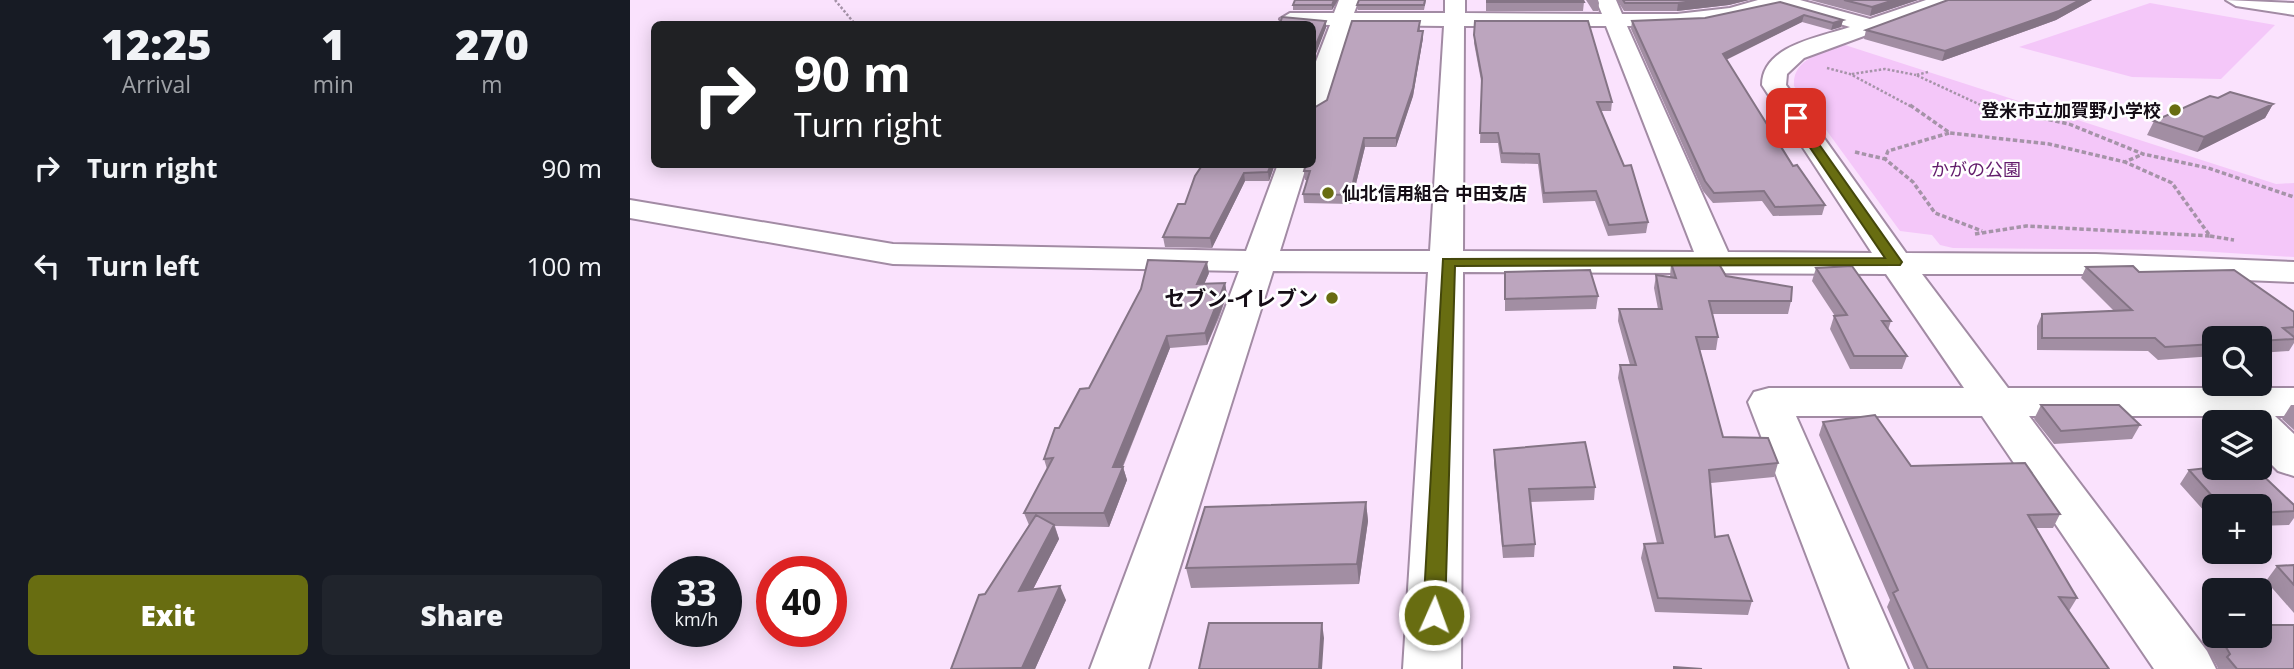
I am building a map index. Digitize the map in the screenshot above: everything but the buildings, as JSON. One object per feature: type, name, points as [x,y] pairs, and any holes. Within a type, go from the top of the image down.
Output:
[{"type":"street","points":[[1290,19],[1346,10],[1610,10],[1713,17],[1778,0],[1871,26]]},
{"type":"street","points":[[1944,0],[1796,52],[1780,64],[1773,78],[1781,98],[1895,262],[2187,669]]},
{"type":"street","points":[[2236,0],[2294,9]]},
{"type":"street","points":[[1316,96],[1346,10]]},
{"type":"street","points":[[1432,669],[1455,10]]},
{"type":"street","points":[[1610,10],[1715,262]]},
{"type":"street","points":[[1119,669],[1292,168]]},
{"type":"street","points":[[630,209],[893,254],[1260,261],[1895,262],[2191,266],[2294,272]]},
{"type":"street","points":[[1879,669],[1769,402],[1994,402],[2202,414]]},
{"type":"street","points":[[2271,410],[2294,402]]},
{"type":"street","points":[[2272,438],[2294,460]]},
{"type":"path","points":[[835,0],[852,21]]},
{"type":"path","points":[[1826,68],[1850,74],[1903,100],[1950,133]]},
{"type":"path","points":[[1850,74],[1885,69],[1916,75],[1963,99],[1994,110],[2068,124],[2143,154],[2208,168],[2294,197]]},
{"type":"path","points":[[1916,75],[1928,72]]},
{"type":"path","points":[[1885,159],[1888,151],[1899,146],[1950,133],[2049,144],[2125,162],[2172,183],[2210,236],[2040,226],[1972,235]]},
{"type":"path","points":[[1845,149],[1885,159],[1913,182],[1935,213],[1983,232]]},
{"type":"path","points":[[2125,162],[2143,154]]},
{"type":"green space","points":[[2150,3],[2275,25],[2221,79],[2132,77],[2019,47]]},
{"type":"green space","name":"かがの公園","points":[[1845,45],[2276,184],[2294,183],[2294,257],[2182,250],[1953,248],[1940,245],[1932,235],[1900,231],[1794,86],[1798,69],[1804,63],[1819,54]]},
{"type":"place","name":"登米市立加賀野小学校","points":[[2175,110]]},
{"type":"place","name":"仙北信用組合 中田支店","points":[[1328,193]]},
{"type":"place","name":"セブン-イレブン","points":[[1332,298]]},
{"type":"route","points":[[1434,615],[1448,262],[1895,262],[1796,118]]}]
